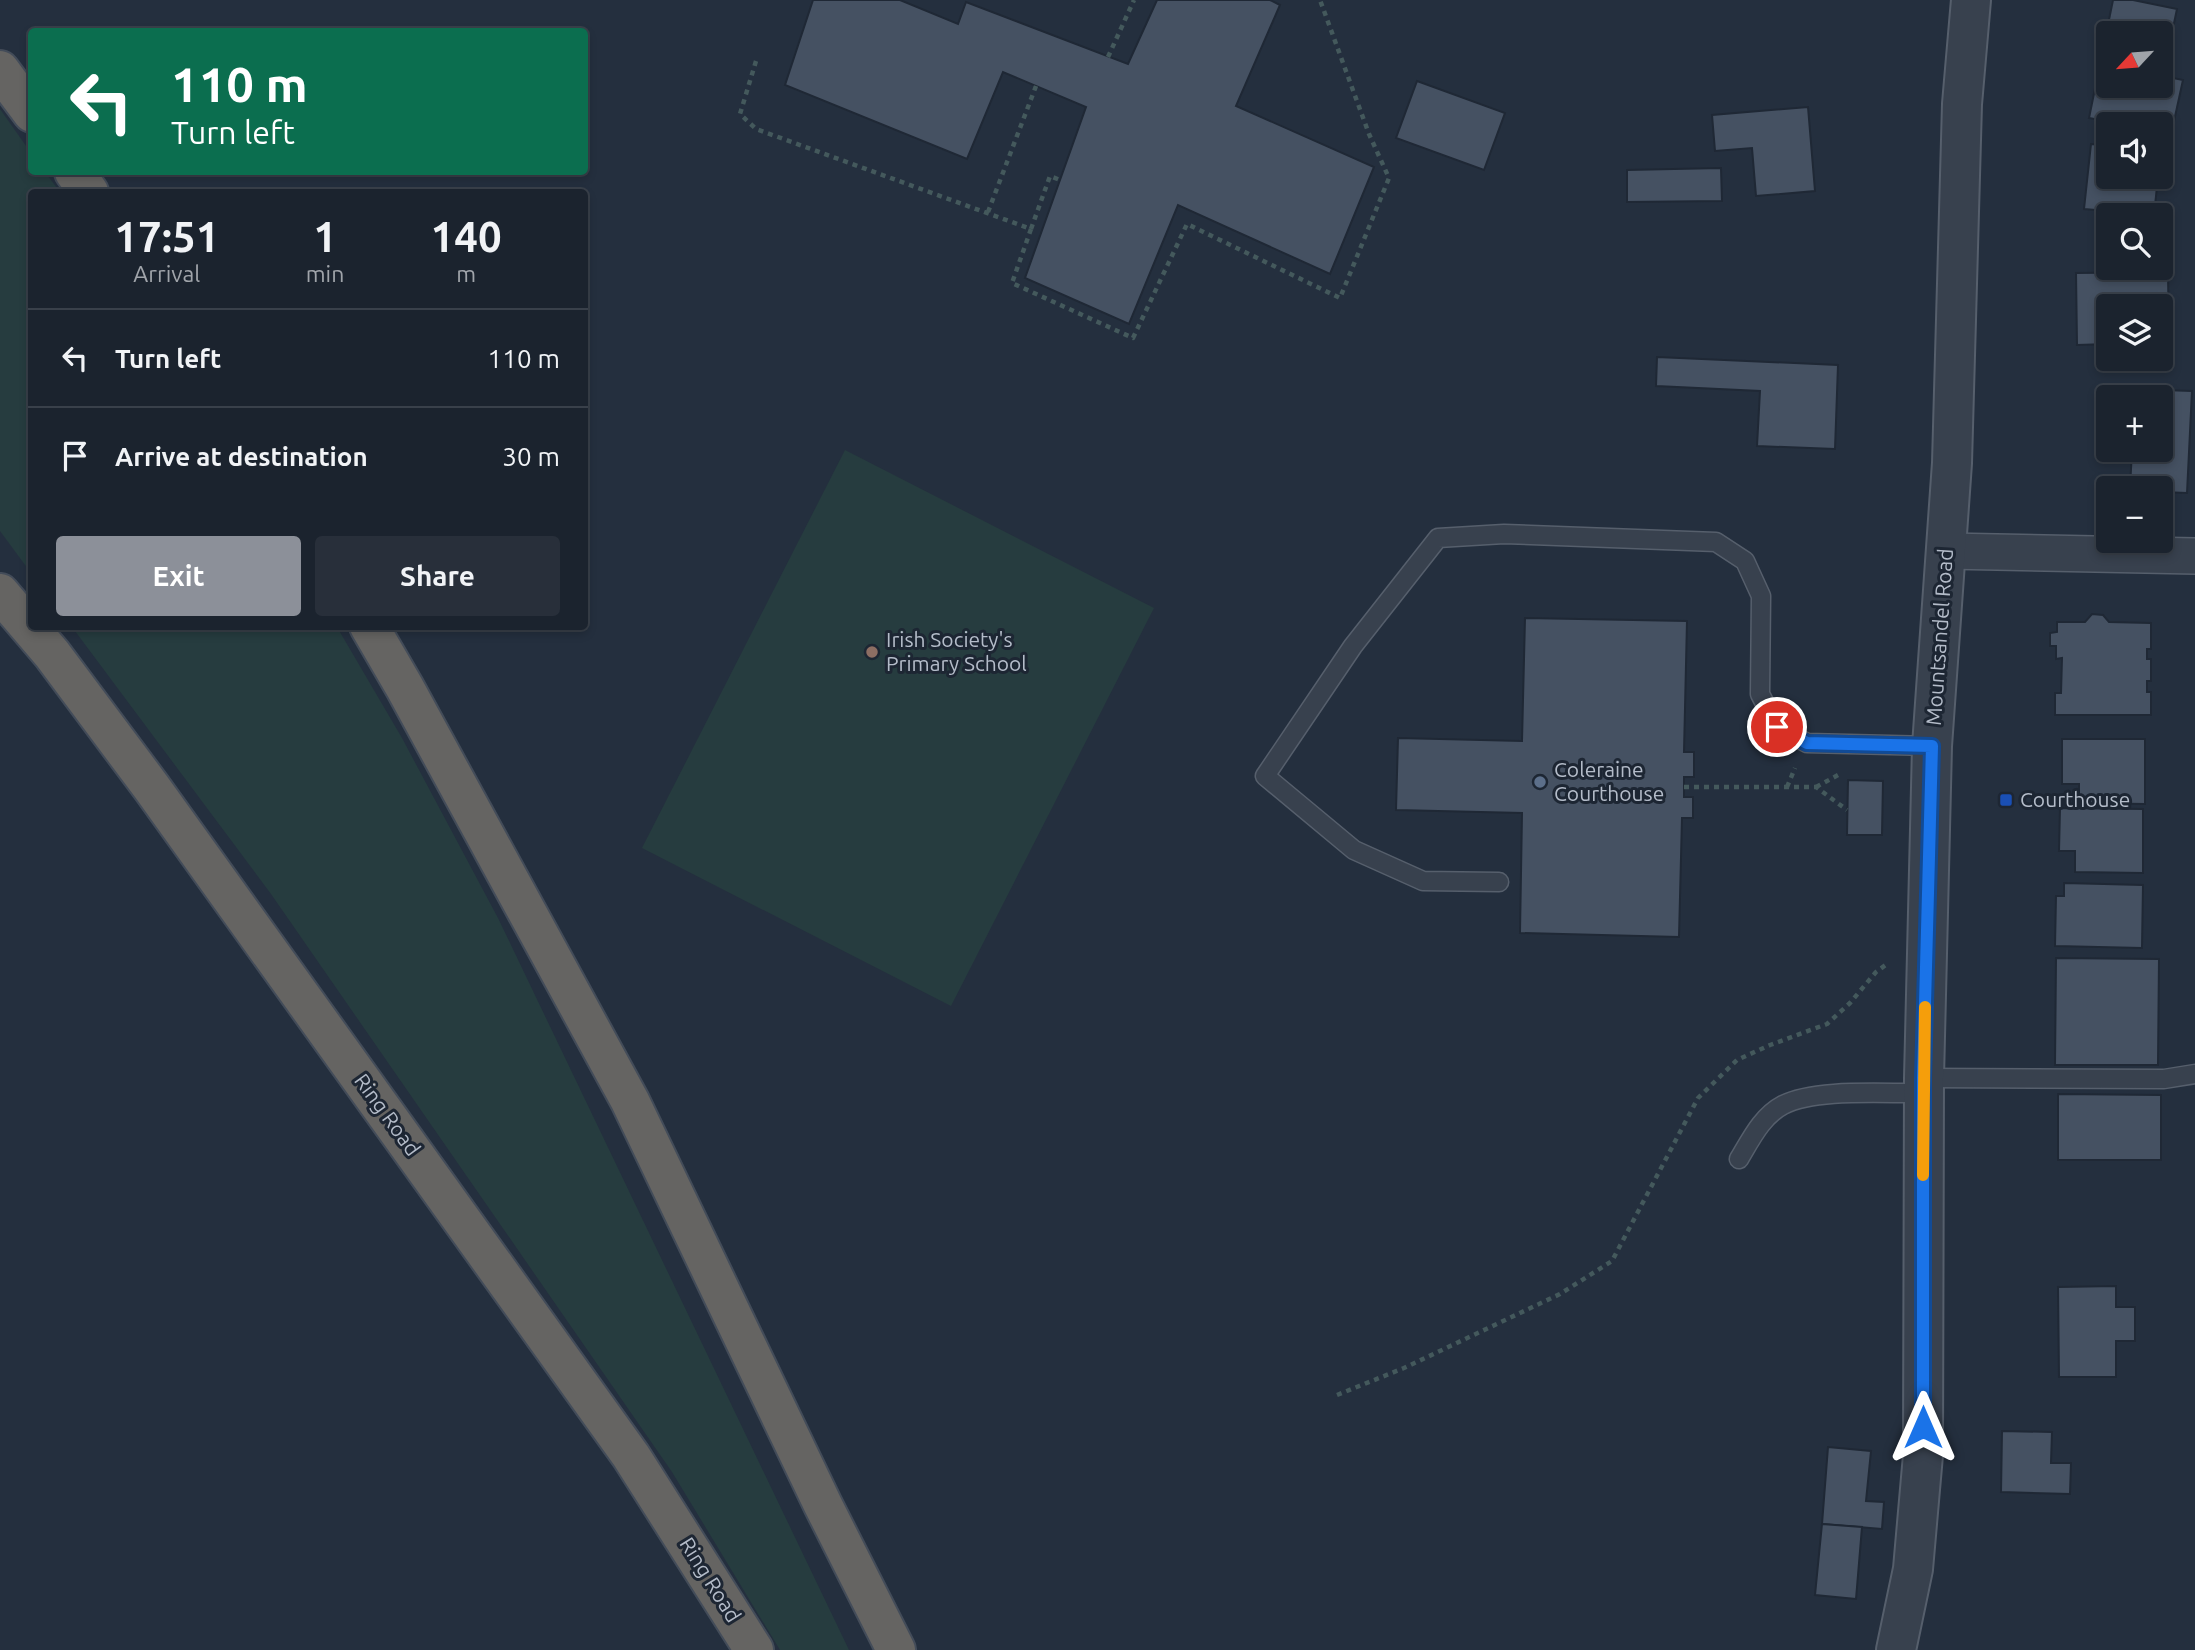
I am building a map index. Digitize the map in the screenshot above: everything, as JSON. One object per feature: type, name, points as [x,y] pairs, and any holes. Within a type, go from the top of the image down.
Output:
[{"type":"highway","points":[[0,70],[28,108]]},
{"type":"highway","name":"Ring Road","points":[[0,593],[28,626]]},
{"type":"highway","name":"Ring Road","points":[[32,630],[160,799],[623,1445],[754,1650]]},
{"type":"highway","points":[[371,630],[630,1101],[823,1505],[896,1650]]},
{"type":"street","name":"Mountsandel Road","points":[[1896,1650],[1913,1569],[1923,1455],[1923,1086],[1932,746],[1952,463],[1962,104],[1972,0]]},
{"type":"street","points":[[1947,551],[2195,556]]},
{"type":"lane","points":[[1499,882],[1423,881],[1354,850],[1265,776],[1353,646],[1438,538],[1504,534],[1716,541],[1745,561],[1761,596],[1760,694],[1777,727],[1807,743],[1932,746]]},
{"type":"lane","points":[[1739,1159],[1766,1118],[1784,1105],[1817,1096],[1923,1086],[2164,1079],[2195,1074]]},
{"type":"path","points":[[1108,57],[1134,0]]},
{"type":"path","points":[[1060,180],[1050,176],[1012,283],[1133,338],[1187,224],[1340,298],[1389,178],[1369,134],[1320,0]]},
{"type":"path","points":[[756,61],[740,114],[756,129],[1031,229]]},
{"type":"path","points":[[988,212],[1036,86]]},
{"type":"path","points":[[1684,788],[1816,786],[1847,810]]},
{"type":"path","points":[[1337,1395],[1404,1368],[1513,1317],[1560,1294],[1612,1261],[1698,1098],[1737,1060],[1827,1024],[1850,1003],[1876,972],[1927,935]]},
{"type":"green space","points":[[0,109],[28,149],[28,175],[47,175],[58,189],[28,189],[28,569],[0,531]]},
{"type":"green space","points":[[845,450],[1154,608],[951,1006],[642,848]]},
{"type":"green space","points":[[74,630],[339,630],[402,738],[498,918],[849,1650],[780,1650],[672,1472],[271,894]]},
{"type":"building","points":[[813,0],[900,0],[958,24],[966,2],[1128,64],[1157,0],[1270,0],[1280,5],[1236,106],[1374,167],[1330,274],[1178,205],[1129,324],[1025,278],[1086,107],[1003,72],[967,159],[785,85]]},
{"type":"building","points":[[2113,0],[2133,0],[2177,9],[2174,23],[2174,21],[2109,21]]},
{"type":"building","points":[[2174,78],[2183,80],[2173,126],[2173,112],[2096,112],[2096,119],[2089,118],[2096,84],[2096,98],[2174,98]]},
{"type":"building","points":[[1417,81],[1505,113],[1484,170],[1396,138]]},
{"type":"building","points":[[1808,107],[1815,191],[1756,196],[1752,148],[1715,151],[1712,115]]},
{"type":"building","points":[[2091,144],[2096,145],[2096,189],[2157,189],[2155,203],[2096,203],[2096,210],[2084,209]]},
{"type":"building","points":[[1721,168],[1722,201],[1627,202],[1627,170]]},
{"type":"building","points":[[2076,273],[2096,273],[2096,280],[2168,280],[2168,294],[2096,294],[2096,344],[2077,345]]},
{"type":"building","points":[[1657,357],[1838,365],[1835,449],[1757,446],[1760,391],[1656,386]]},
{"type":"building","points":[[2173,390],[2192,391],[2187,493],[2173,492],[2173,476],[2131,476],[2131,462],[2173,462]]},
{"type":"building","points":[[2092,614],[2103,615],[2109,622],[2151,623],[2151,649],[2147,649],[2147,659],[2151,659],[2151,681],[2147,681],[2147,692],[2151,692],[2151,715],[2055,715],[2055,693],[2061,693],[2062,658],[2056,659],[2056,646],[2050,646],[2050,633],[2057,632],[2057,622],[2085,622]]},
{"type":"building","name":"Coleraine Courthouse","points":[[1525,618],[1687,621],[1684,752],[1694,752],[1694,777],[1684,777],[1684,797],[1693,797],[1693,818],[1682,818],[1679,937],[1520,933],[1522,813],[1396,810],[1398,738],[1522,741]]},
{"type":"building","points":[[2062,739],[2145,739],[2145,804],[2079,803],[2079,784],[2062,784]]},
{"type":"building","points":[[1848,780],[1883,781],[1882,835],[1847,835]]},
{"type":"building","points":[[2060,808],[2143,809],[2143,873],[2075,872],[2075,851],[2059,851]]},
{"type":"building","points":[[2064,883],[2143,885],[2142,948],[2055,946],[2056,896],[2064,896]]},
{"type":"building","points":[[2056,958],[2159,959],[2158,1065],[2055,1065]]},
{"type":"building","points":[[2058,1094],[2161,1095],[2161,1160],[2058,1160]]},
{"type":"building","points":[[2116,1286],[2116,1307],[2135,1307],[2135,1341],[2116,1341],[2116,1377],[2059,1377],[2058,1287]]},
{"type":"building","points":[[2002,1431],[2052,1432],[2051,1463],[2071,1463],[2070,1494],[2001,1492]]},
{"type":"building","points":[[1828,1447],[1871,1451],[1866,1501],[1884,1502],[1882,1529],[1822,1524]]},
{"type":"building","points":[[1822,1524],[1862,1527],[1856,1599],[1815,1595]]},
{"type":"slow traffic","points":[[1923,1175],[1925,1007]]},
{"type":"place","name":"Irish Society's Primary School","points":[[872,652]]},
{"type":"place","name":"Coleraine Courthouse","points":[[1540,782]]},
{"type":"place","name":"Courthouse","points":[[2006,800]]},
{"type":"route","points":[[1777,727],[1807,743],[1932,746],[1923,1078],[1923,1427]]}]
